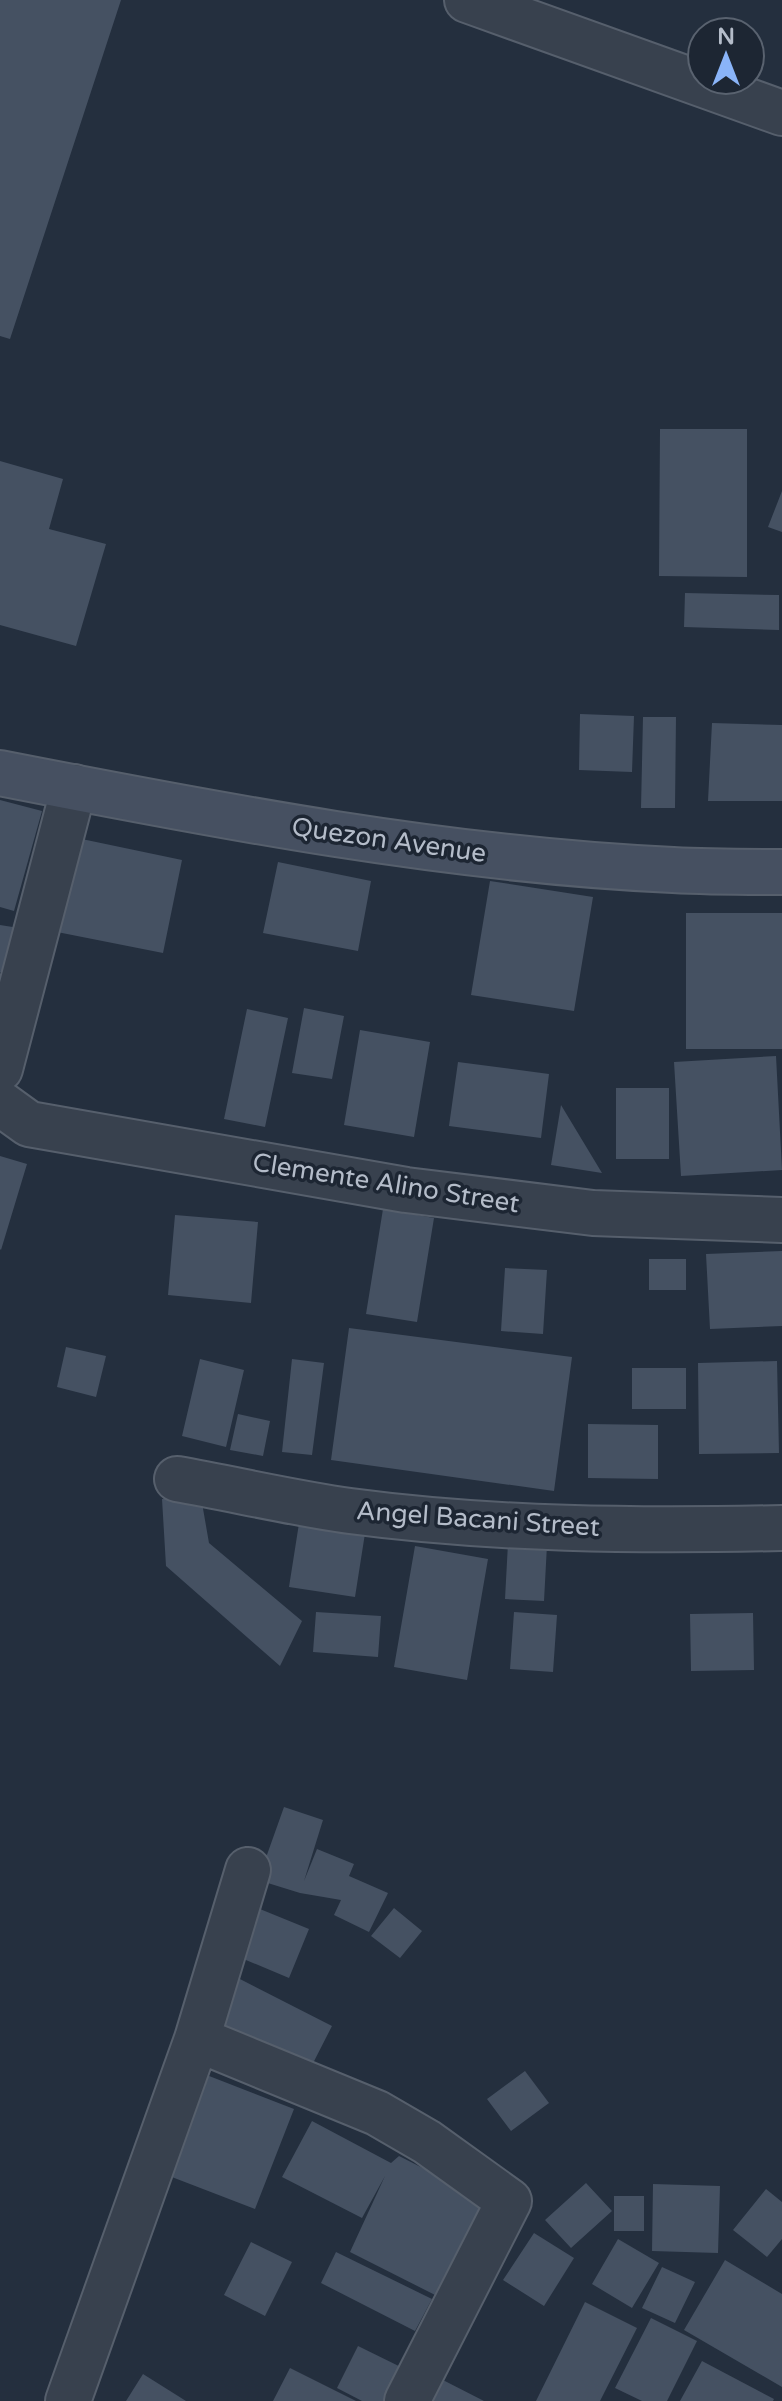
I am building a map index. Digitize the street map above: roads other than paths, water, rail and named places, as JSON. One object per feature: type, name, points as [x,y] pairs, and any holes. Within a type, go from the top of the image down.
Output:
[{"type":"main road","name":"Quezon Avenue","points":[[0,773],[268,823],[487,854],[672,870],[782,872]]},
{"type":"street","points":[[467,0],[782,113]]},
{"type":"street","points":[[0,1069],[74,787]]},
{"type":"street","name":"Clemente Alino Street","points":[[0,1103],[29,1124],[406,1190],[593,1213],[782,1220]]},
{"type":"street","name":"Angel Bacani Street","points":[[177,1479],[349,1511],[484,1524],[698,1530],[782,1528]]},
{"type":"street","points":[[68,2401],[197,2039],[248,1870]]},
{"type":"street","points":[[197,2039],[377,2113],[427,2142],[509,2201],[407,2401]]}]
